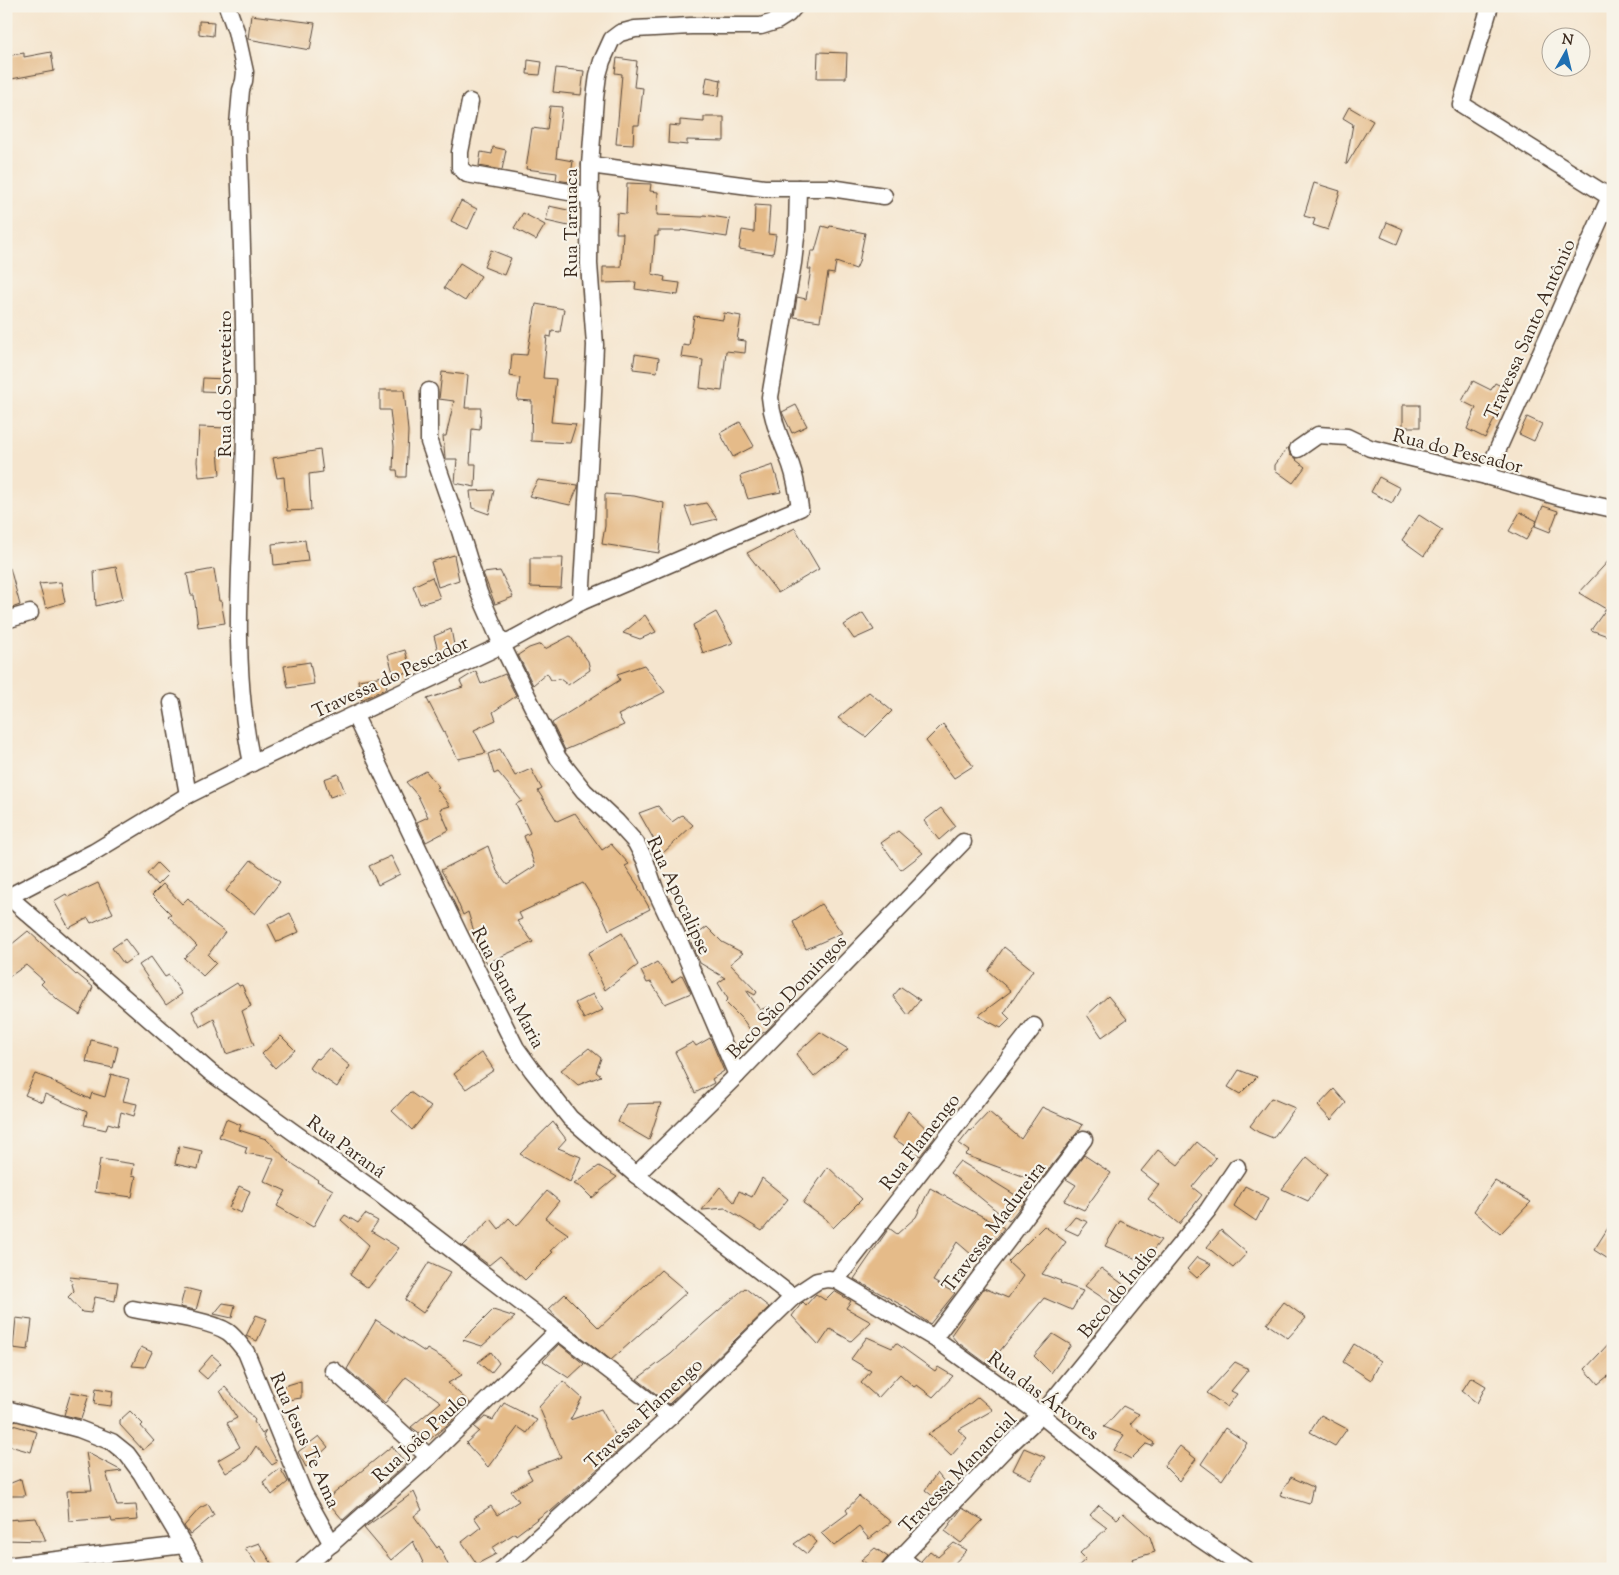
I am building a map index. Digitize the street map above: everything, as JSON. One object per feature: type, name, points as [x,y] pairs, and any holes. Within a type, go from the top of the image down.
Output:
[{"type":"street","name":"Rua do Sorveteiro","points":[[228,6],[236,31],[245,72],[241,90],[238,125],[245,403],[244,489],[239,563],[239,676],[246,733],[252,763]]},
{"type":"street","name":"Rua Tarauaca","points":[[581,602],[595,345],[589,264],[590,165],[598,75],[602,60],[612,39],[620,33],[635,29],[691,26],[761,26],[777,21],[788,14],[795,6]]},
{"type":"street","name":"Travessa Santo Antônio","points":[[1486,476],[1611,196],[1460,104],[1490,6]]},
{"type":"street","points":[[470,102],[460,152],[460,168],[467,174],[591,196]]},
{"type":"street","points":[[590,165],[764,188],[831,188],[884,196]]},
{"type":"street","name":"Travessa do Pescador","points":[[7,897],[94,852],[188,795],[252,763],[502,645],[581,602],[800,508],[798,490],[778,436],[771,411],[770,397],[793,263],[797,229],[798,188]]},
{"type":"street","name":"Rua Apocalipse","points":[[430,391],[429,442],[480,593],[502,645],[558,758],[584,791],[636,843],[737,1075]]},
{"type":"street","name":"Rua do Pescador","points":[[1298,449],[1318,436],[1347,437],[1370,448],[1486,476],[1563,498],[1613,509]]},
{"type":"street","points":[[6,620],[30,613]]},
{"type":"street","points":[[172,703],[188,795]]},
{"type":"street","name":"Rua Santa Maria","points":[[355,716],[459,934],[516,1048],[553,1099],[570,1118],[636,1175],[793,1297]]},
{"type":"street","name":"Beco São Domingos","points":[[636,1175],[737,1075],[963,842]]},
{"type":"street","name":"Rua Paraná","points":[[7,897],[210,1072],[378,1193],[670,1417]]},
{"type":"street","name":"Rua Flamengo","points":[[836,1280],[1034,1026]]},
{"type":"street","name":"Travessa Madureira","points":[[934,1338],[1084,1139]]},
{"type":"street","name":"Beco do Índio","points":[[1041,1415],[1202,1218],[1238,1167]]},
{"type":"street","name":"Travessa Flamengo","points":[[503,1569],[670,1417],[793,1297],[808,1286],[823,1280],[836,1280]]},
{"type":"street","name":"Rua das Árvores","points":[[836,1280],[934,1338],[1041,1415],[1162,1512],[1244,1569]]},
{"type":"street","name":"Rua Jesus Te Ama","points":[[132,1309],[206,1323],[230,1333],[246,1352],[304,1494],[332,1544]]},
{"type":"street","name":"Rua João Paulo","points":[[303,1569],[429,1457],[558,1331]]},
{"type":"street","points":[[333,1370],[429,1457]]},
{"type":"street","points":[[6,1409],[79,1429],[112,1442],[127,1454],[141,1472],[198,1569]]},
{"type":"street","name":"Travessa Manancial","points":[[890,1569],[1005,1449],[1041,1415]]},
{"type":"street","points":[[6,1566],[184,1546]]},
{"type":"street","name":"Travessa Manancial","points":[[901,1557],[915,1569]]},
{"type":"building","points":[[251,15],[315,23],[310,50],[248,39]]},
{"type":"building","points":[[199,21],[214,22],[213,36],[199,34]]},
{"type":"building","points":[[51,52],[54,71],[6,80],[6,56],[24,53],[24,57]]},
{"type":"building","points":[[818,52],[847,53],[846,78],[817,78]]},
{"type":"building","points":[[617,58],[637,61],[634,87],[643,88],[639,125],[634,125],[633,145],[616,144],[622,74],[615,73]]},
{"type":"building","points":[[528,60],[542,62],[540,75],[527,74]]},
{"type":"building","points":[[556,68],[584,71],[581,95],[553,92]]},
{"type":"building","points":[[707,77],[721,80],[719,96],[704,94]]},
{"type":"building","points":[[550,106],[562,107],[556,158],[573,161],[570,182],[556,180],[557,173],[526,169],[532,128],[547,130]]},
{"type":"building","points":[[1349,107],[1373,121],[1346,164],[1353,124],[1343,118]]},
{"type":"building","points":[[704,117],[724,117],[724,141],[687,140],[687,145],[668,143],[669,125],[680,126],[680,120],[704,122]]},
{"type":"building","points":[[493,147],[506,150],[502,170],[479,166],[481,152],[492,154]]},
{"type":"building","points":[[627,183],[651,184],[650,191],[658,192],[657,215],[703,217],[704,215],[730,219],[727,237],[681,230],[658,231],[658,236],[655,236],[652,274],[665,277],[664,281],[680,283],[678,295],[635,289],[636,282],[603,283],[603,267],[621,267],[623,233],[616,233],[617,213],[626,214]]},
{"type":"building","points":[[1314,183],[1340,191],[1328,230],[1313,225],[1315,219],[1304,216]]},
{"type":"building","points":[[461,201],[477,209],[468,229],[451,221]]},
{"type":"building","points":[[755,205],[770,206],[768,234],[776,235],[773,254],[739,249],[742,230],[754,232]]},
{"type":"building","points":[[549,206],[577,212],[573,227],[546,221]]},
{"type":"building","points":[[523,213],[545,225],[536,240],[514,228]]},
{"type":"building","points":[[1387,222],[1403,229],[1397,244],[1381,237]]},
{"type":"building","points":[[822,226],[865,233],[859,262],[856,269],[836,262],[834,274],[828,273],[820,321],[794,317],[797,297],[806,299],[811,269],[808,269],[811,251],[815,251]]},
{"type":"building","points":[[491,250],[511,258],[504,275],[484,267]]},
{"type":"building","points":[[460,263],[481,276],[465,301],[444,288]]},
{"type":"building","points":[[536,304],[564,309],[560,332],[552,331],[551,337],[547,336],[543,378],[556,379],[551,422],[576,424],[570,443],[531,441],[532,401],[517,400],[520,378],[510,376],[512,354],[527,355]]},
{"type":"building","points":[[724,313],[741,316],[737,340],[746,341],[745,353],[726,351],[722,391],[700,388],[703,360],[681,357],[683,345],[689,346],[694,316],[723,320]]},
{"type":"building","points":[[635,354],[659,358],[657,372],[633,369]]},
{"type":"building","points":[[442,372],[468,375],[465,408],[481,408],[480,430],[472,429],[470,464],[476,464],[475,487],[455,483],[457,459],[445,459],[443,436],[446,436],[454,401],[439,399]]},
{"type":"building","points":[[203,378],[225,379],[224,392],[202,391]]},
{"type":"building","points":[[1473,381],[1491,390],[1495,383],[1509,390],[1485,438],[1467,429],[1476,408],[1462,401]]},
{"type":"building","points":[[380,390],[404,390],[408,431],[406,477],[398,477],[397,470],[393,470],[394,446],[390,410],[380,410]]},
{"type":"building","points":[[796,405],[807,426],[792,433],[782,412]]},
{"type":"building","points":[[1403,405],[1420,405],[1420,427],[1403,427]]},
{"type":"building","points":[[1527,417],[1542,424],[1534,441],[1519,434]]},
{"type":"building","points":[[740,422],[754,446],[733,457],[720,433]]},
{"type":"building","points":[[199,427],[227,428],[226,451],[218,450],[220,475],[199,477],[197,462]]},
{"type":"building","points":[[1288,447],[1290,455],[1305,467],[1293,483],[1275,470],[1275,465]]},
{"type":"building","points":[[320,450],[323,472],[309,474],[311,510],[287,511],[284,477],[277,478],[273,458]]},
{"type":"building","points":[[773,465],[781,492],[748,499],[740,476]]},
{"type":"building","points":[[1379,477],[1400,488],[1392,503],[1371,492]]},
{"type":"building","points":[[538,480],[578,485],[570,505],[529,496]]},
{"type":"building","points":[[494,490],[489,514],[472,508],[470,491]]},
{"type":"building","points":[[605,494],[634,496],[664,503],[659,553],[602,544],[605,526]]},
{"type":"building","points":[[706,503],[717,519],[692,525],[685,507]]},
{"type":"building","points":[[1543,506],[1558,511],[1550,532],[1535,526]]},
{"type":"building","points":[[1520,512],[1537,521],[1526,540],[1509,531]]},
{"type":"building","points":[[1419,515],[1442,530],[1424,556],[1402,540]]},
{"type":"building","points":[[795,528],[819,569],[778,593],[747,553]]},
{"type":"building","points":[[305,540],[308,561],[274,565],[272,544]]},
{"type":"building","points":[[454,555],[459,580],[438,587],[431,562]]},
{"type":"building","points":[[1613,556],[1613,638],[1591,630],[1606,609],[1579,593]]},
{"type":"building","points":[[530,558],[563,558],[561,588],[530,587]]},
{"type":"building","points":[[116,567],[123,599],[96,606],[94,571]]},
{"type":"building","points":[[10,568],[20,605],[6,610],[6,569]]},
{"type":"building","points":[[214,569],[225,623],[198,627],[194,595],[191,595],[187,574]]},
{"type":"building","points":[[500,571],[513,597],[495,604],[483,573]]},
{"type":"building","points":[[432,577],[440,598],[420,604],[413,586]]},
{"type":"building","points":[[61,582],[65,602],[46,608],[39,584]]},
{"type":"building","points":[[716,612],[733,643],[703,653],[693,625]]},
{"type":"building","points":[[863,613],[874,630],[854,639],[844,625]]},
{"type":"building","points":[[645,615],[656,632],[640,639],[623,633]]},
{"type":"building","points":[[451,629],[456,656],[441,663],[434,636]]},
{"type":"building","points":[[570,636],[588,661],[590,670],[568,685],[560,679],[551,680],[547,673],[533,685],[518,655],[529,648],[541,644],[545,649]]},
{"type":"building","points":[[405,650],[411,671],[394,676],[388,655]]},
{"type":"building","points":[[310,662],[314,684],[288,688],[284,666]]},
{"type":"building","points":[[644,665],[665,692],[618,715],[624,725],[565,750],[552,723],[620,680],[617,674]]},
{"type":"building","points":[[476,671],[481,684],[505,674],[516,696],[493,712],[496,720],[474,730],[486,753],[458,759],[427,699],[463,687],[460,681]]},
{"type":"building","points":[[384,676],[387,688],[361,700],[358,680]]},
{"type":"building","points":[[869,692],[892,711],[866,737],[838,718]]},
{"type":"building","points":[[943,724],[973,766],[954,778],[926,741]]},
{"type":"building","points":[[500,749],[515,776],[531,769],[542,789],[538,791],[557,821],[575,813],[602,850],[611,844],[629,864],[625,866],[639,887],[650,909],[609,930],[598,906],[583,883],[519,913],[522,919],[517,921],[533,942],[487,963],[479,948],[468,912],[463,915],[453,891],[441,870],[488,846],[497,871],[507,884],[535,866],[524,836],[530,833],[516,804],[522,801],[498,772],[494,774],[488,754]]},
{"type":"building","points":[[426,771],[439,787],[436,788],[450,806],[440,809],[449,830],[426,842],[417,822],[428,817],[418,796],[406,782]]},
{"type":"building","points":[[338,774],[345,792],[330,797],[324,779]]},
{"type":"building","points":[[658,806],[672,822],[682,815],[693,825],[662,854],[639,813]]},
{"type":"building","points":[[941,808],[955,826],[939,840],[924,821]]},
{"type":"building","points":[[898,831],[923,853],[901,870],[881,843]]},
{"type":"building","points":[[391,856],[400,874],[378,885],[369,866]]},
{"type":"building","points":[[251,860],[280,882],[255,914],[226,891]]},
{"type":"building","points":[[157,863],[168,874],[157,885],[147,874]]},
{"type":"building","points":[[98,883],[113,913],[91,923],[88,918],[69,928],[54,901],[66,894],[68,897]]},
{"type":"building","points":[[163,884],[182,904],[188,898],[208,919],[225,932],[208,955],[216,963],[203,976],[184,958],[197,946],[168,916],[171,914],[152,895]]},
{"type":"building","points":[[821,904],[842,933],[806,949],[793,922]]},
{"type":"building","points":[[290,913],[299,932],[277,942],[268,924]]},
{"type":"building","points":[[707,927],[722,942],[743,953],[730,964],[757,992],[755,995],[746,990],[760,1010],[770,1006],[777,1019],[766,1031],[755,1037],[744,1021],[725,1002],[728,999],[718,983],[725,978],[700,963],[690,940]]},
{"type":"building","points":[[28,931],[76,975],[93,987],[80,1015],[58,1000],[41,984],[44,981],[26,965],[6,979],[6,949]]},
{"type":"building","points":[[622,933],[638,965],[605,990],[588,953]]},
{"type":"building","points":[[125,939],[137,955],[124,964],[112,948]]},
{"type":"building","points":[[1004,947],[1033,970],[1004,1013],[1010,1019],[1001,1028],[978,1016],[1011,991],[988,971]]},
{"type":"building","points":[[151,957],[165,977],[169,975],[182,994],[166,1005],[139,965]]},
{"type":"building","points":[[657,962],[672,982],[682,975],[691,993],[665,1004],[651,982],[647,983],[641,971]]},
{"type":"building","points":[[237,983],[239,986],[242,985],[251,1006],[242,1011],[254,1045],[226,1054],[214,1019],[200,1027],[192,1011]]},
{"type":"building","points":[[901,987],[920,1000],[908,1015],[893,996]]},
{"type":"building","points":[[593,994],[603,1010],[584,1019],[575,1003]]},
{"type":"building","points":[[1108,996],[1127,1019],[1102,1037],[1087,1015]]},
{"type":"building","points":[[820,1032],[848,1049],[814,1077],[796,1054]]},
{"type":"building","points":[[281,1036],[295,1050],[275,1068],[262,1054]]},
{"type":"building","points":[[710,1038],[724,1071],[712,1079],[714,1083],[695,1093],[675,1052],[693,1042],[696,1046]]},
{"type":"building","points":[[91,1040],[118,1047],[113,1068],[86,1062]]},
{"type":"building","points":[[329,1048],[350,1066],[337,1087],[309,1068],[316,1058],[319,1059]]},
{"type":"building","points":[[589,1048],[601,1058],[596,1072],[601,1076],[578,1085],[561,1070]]},
{"type":"building","points":[[482,1052],[494,1070],[466,1089],[454,1074]]},
{"type":"building","points":[[1239,1070],[1257,1077],[1240,1094],[1228,1087]]},
{"type":"building","points":[[35,1074],[52,1080],[90,1099],[92,1093],[105,1097],[111,1074],[129,1079],[123,1101],[137,1104],[134,1116],[121,1112],[118,1126],[108,1123],[106,1130],[84,1125],[87,1112],[45,1094],[42,1102],[25,1095]]},
{"type":"building","points":[[1334,1089],[1346,1103],[1331,1120],[1318,1106]]},
{"type":"building","points":[[410,1092],[431,1107],[412,1130],[392,1111]]},
{"type":"building","points":[[1271,1098],[1295,1108],[1273,1138],[1258,1132],[1250,1126]]},
{"type":"building","points":[[661,1103],[649,1140],[618,1122],[626,1104]]},
{"type":"building","points":[[1042,1107],[1083,1125],[1039,1182],[965,1155],[969,1151],[959,1144],[970,1130],[989,1112],[1021,1139]]},
{"type":"building","points":[[908,1111],[935,1137],[920,1156],[893,1138]]},
{"type":"building","points":[[226,1119],[241,1125],[239,1130],[266,1139],[291,1163],[333,1190],[313,1227],[277,1206],[286,1191],[264,1181],[274,1158],[245,1153],[247,1147],[219,1137]]},
{"type":"building","points":[[553,1122],[566,1139],[558,1148],[581,1157],[570,1182],[520,1154]]},
{"type":"building","points":[[1197,1142],[1216,1158],[1192,1187],[1202,1195],[1179,1224],[1148,1199],[1159,1185],[1141,1171],[1158,1150],[1178,1165]]},
{"type":"building","points":[[179,1146],[202,1151],[198,1169],[175,1164]]},
{"type":"building","points":[[1084,1155],[1111,1173],[1084,1210],[1064,1201],[1076,1185],[1066,1179]]},
{"type":"building","points":[[1307,1157],[1327,1174],[1308,1201],[1282,1189]]},
{"type":"building","points":[[100,1159],[134,1164],[132,1175],[136,1176],[132,1197],[95,1192]]},
{"type":"building","points":[[960,1161],[1025,1201],[1009,1221],[950,1173]]},
{"type":"building","points":[[599,1166],[617,1177],[592,1198],[582,1188],[574,1184]]},
{"type":"building","points":[[828,1167],[862,1199],[833,1228],[827,1220],[803,1203]]},
{"type":"building","points":[[762,1178],[788,1199],[762,1231],[725,1208],[702,1210],[720,1187],[734,1202],[739,1191],[752,1197]]},
{"type":"building","points":[[1495,1181],[1531,1202],[1500,1234],[1474,1211]]},
{"type":"building","points":[[239,1186],[250,1191],[241,1213],[229,1208]]},
{"type":"building","points":[[1245,1186],[1268,1198],[1256,1221],[1234,1206]]},
{"type":"building","points":[[930,1188],[1004,1228],[979,1261],[957,1242],[933,1281],[955,1293],[930,1324],[907,1308],[854,1279],[889,1228],[897,1234],[916,1217]]},
{"type":"building","points":[[547,1191],[559,1201],[545,1218],[568,1234],[550,1251],[553,1252],[525,1280],[500,1256],[489,1265],[463,1246],[491,1219],[499,1229],[509,1218],[517,1226]]},
{"type":"building","points":[[365,1214],[378,1221],[371,1231],[399,1248],[368,1288],[350,1275],[369,1245],[341,1220],[345,1215],[358,1223]]},
{"type":"building","points":[[1075,1217],[1088,1222],[1078,1235],[1065,1229]]},
{"type":"building","points":[[1613,1220],[1613,1262],[1594,1250]]},
{"type":"building","points":[[1120,1221],[1161,1240],[1144,1262],[1105,1246]]},
{"type":"building","points":[[1044,1226],[1066,1242],[1042,1274],[1083,1291],[1072,1310],[1044,1298],[999,1352],[1003,1356],[990,1366],[956,1341],[951,1335],[984,1288],[1008,1298],[1023,1276],[1008,1262]]},
{"type":"building","points":[[1221,1230],[1247,1253],[1233,1268],[1207,1247]]},
{"type":"building","points":[[1197,1257],[1211,1264],[1197,1278],[1187,1269]]},
{"type":"building","points":[[429,1262],[451,1272],[423,1313],[405,1300]]},
{"type":"building","points":[[1101,1268],[1128,1288],[1115,1306],[1085,1286]]},
{"type":"building","points":[[661,1270],[687,1292],[611,1360],[556,1317],[549,1309],[565,1294],[599,1328]]},
{"type":"building","points":[[70,1277],[118,1282],[115,1301],[95,1297],[91,1313],[82,1312],[68,1297],[74,1291]]},
{"type":"building","points":[[185,1288],[201,1292],[196,1310],[180,1307]]},
{"type":"building","points":[[745,1288],[769,1307],[699,1375],[687,1382],[689,1385],[669,1404],[637,1379],[671,1354]]},
{"type":"building","points":[[834,1291],[851,1301],[846,1308],[871,1322],[851,1341],[830,1329],[819,1345],[792,1316],[803,1302],[806,1305],[816,1294],[825,1300]]},
{"type":"building","points":[[1284,1302],[1306,1318],[1288,1338],[1267,1324]]},
{"type":"building","points":[[223,1303],[235,1305],[232,1318],[214,1314]]},
{"type":"building","points":[[493,1310],[515,1317],[482,1346],[463,1340]]},
{"type":"building","points":[[256,1315],[267,1319],[257,1341],[246,1336]]},
{"type":"building","points":[[16,1318],[32,1320],[28,1350],[13,1348]]},
{"type":"building","points":[[376,1320],[425,1352],[427,1349],[446,1360],[462,1375],[448,1383],[470,1403],[429,1440],[411,1427],[441,1402],[406,1377],[385,1403],[347,1369]]},
{"type":"building","points":[[1053,1334],[1071,1345],[1051,1373],[1034,1356]]},
{"type":"building","points":[[867,1337],[892,1348],[896,1343],[935,1371],[938,1367],[953,1376],[933,1397],[917,1385],[914,1387],[900,1374],[878,1398],[861,1383],[871,1371],[851,1359]]},
{"type":"building","points":[[1613,1339],[1613,1372],[1598,1384],[1585,1369]]},
{"type":"building","points":[[559,1344],[584,1364],[569,1378],[543,1361]]},
{"type":"building","points":[[1354,1344],[1381,1361],[1371,1380],[1343,1362]]},
{"type":"building","points":[[141,1347],[152,1352],[145,1367],[132,1366]]},
{"type":"building","points":[[491,1352],[499,1363],[491,1373],[478,1362]]},
{"type":"building","points":[[212,1355],[221,1363],[207,1379],[198,1371]]},
{"type":"building","points":[[1235,1362],[1249,1369],[1231,1391],[1237,1394],[1227,1407],[1207,1393]]},
{"type":"building","points":[[1471,1377],[1486,1386],[1477,1403],[1462,1391]]},
{"type":"building","points":[[301,1381],[301,1398],[281,1401],[277,1388]]},
{"type":"building","points":[[563,1381],[582,1398],[570,1420],[601,1409],[622,1447],[550,1512],[549,1510],[516,1535],[515,1533],[492,1548],[496,1554],[477,1564],[462,1542],[481,1527],[474,1517],[491,1506],[497,1515],[519,1501],[511,1491],[532,1479],[527,1470],[561,1457],[539,1407]]},
{"type":"building","points":[[225,1387],[255,1420],[254,1422],[262,1434],[266,1431],[263,1436],[277,1462],[272,1465],[256,1446],[247,1460],[226,1473],[218,1460],[240,1447],[227,1423],[237,1418],[220,1391]]},
{"type":"building","points":[[96,1388],[113,1391],[111,1406],[94,1404]]},
{"type":"building","points":[[71,1392],[89,1395],[81,1419],[64,1415]]},
{"type":"building","points":[[978,1397],[993,1410],[958,1430],[967,1438],[951,1456],[928,1434],[947,1422]]},
{"type":"building","points":[[504,1403],[537,1420],[527,1433],[518,1427],[488,1467],[466,1443],[479,1431],[474,1427],[485,1417],[493,1420]]},
{"type":"building","points":[[1123,1406],[1139,1414],[1130,1424],[1154,1443],[1152,1446],[1146,1444],[1131,1459],[1114,1450],[1124,1435],[1104,1427]]},
{"type":"building","points":[[130,1411],[143,1424],[141,1426],[154,1441],[143,1450],[120,1425],[120,1420]]},
{"type":"building","points":[[1321,1415],[1347,1429],[1335,1446],[1310,1432]]},
{"type":"building","points":[[6,1423],[37,1432],[31,1452],[6,1445]]},
{"type":"building","points":[[1225,1428],[1247,1443],[1222,1480],[1201,1464]]},
{"type":"building","points":[[319,1436],[328,1447],[306,1467],[298,1452]]},
{"type":"building","points":[[392,1446],[406,1464],[343,1520],[326,1500]]},
{"type":"building","points":[[1180,1446],[1196,1459],[1179,1481],[1164,1466]]},
{"type":"building","points":[[1024,1448],[1045,1457],[1031,1479],[1013,1470]]},
{"type":"building","points":[[86,1452],[122,1471],[106,1473],[117,1506],[136,1505],[138,1520],[112,1522],[111,1518],[69,1521],[67,1491],[92,1490]]},
{"type":"building","points":[[280,1468],[288,1482],[272,1495],[263,1482]]},
{"type":"building","points":[[937,1473],[946,1484],[935,1498],[925,1490]]},
{"type":"building","points":[[1291,1477],[1313,1487],[1309,1504],[1280,1495]]},
{"type":"building","points":[[21,1479],[25,1496],[6,1496],[6,1485]]},
{"type":"building","points":[[414,1492],[422,1510],[414,1516],[437,1548],[439,1546],[450,1569],[426,1569],[413,1541],[391,1560],[364,1528]]},
{"type":"building","points":[[859,1496],[891,1522],[869,1539],[859,1527],[834,1546],[821,1533],[848,1513],[846,1510]]},
{"type":"building","points":[[208,1504],[214,1515],[190,1535],[184,1526],[200,1508]]},
{"type":"building","points":[[1099,1505],[1117,1519],[1123,1513],[1150,1537],[1155,1552],[1132,1559],[1137,1569],[1075,1569],[1086,1559],[1080,1553],[1107,1528],[1090,1515]]},
{"type":"building","points":[[962,1508],[983,1520],[961,1543],[945,1531]]},
{"type":"building","points":[[36,1518],[46,1541],[6,1540],[6,1520]]},
{"type":"building","points":[[808,1534],[817,1542],[807,1554],[794,1544]]},
{"type":"building","points":[[259,1543],[275,1569],[260,1569],[245,1548]]},
{"type":"building","points":[[954,1543],[967,1550],[951,1567],[954,1569],[925,1569],[921,1561],[930,1551],[938,1557]]},
{"type":"building","points":[[875,1548],[888,1557],[880,1566],[872,1567],[861,1560]]}]
